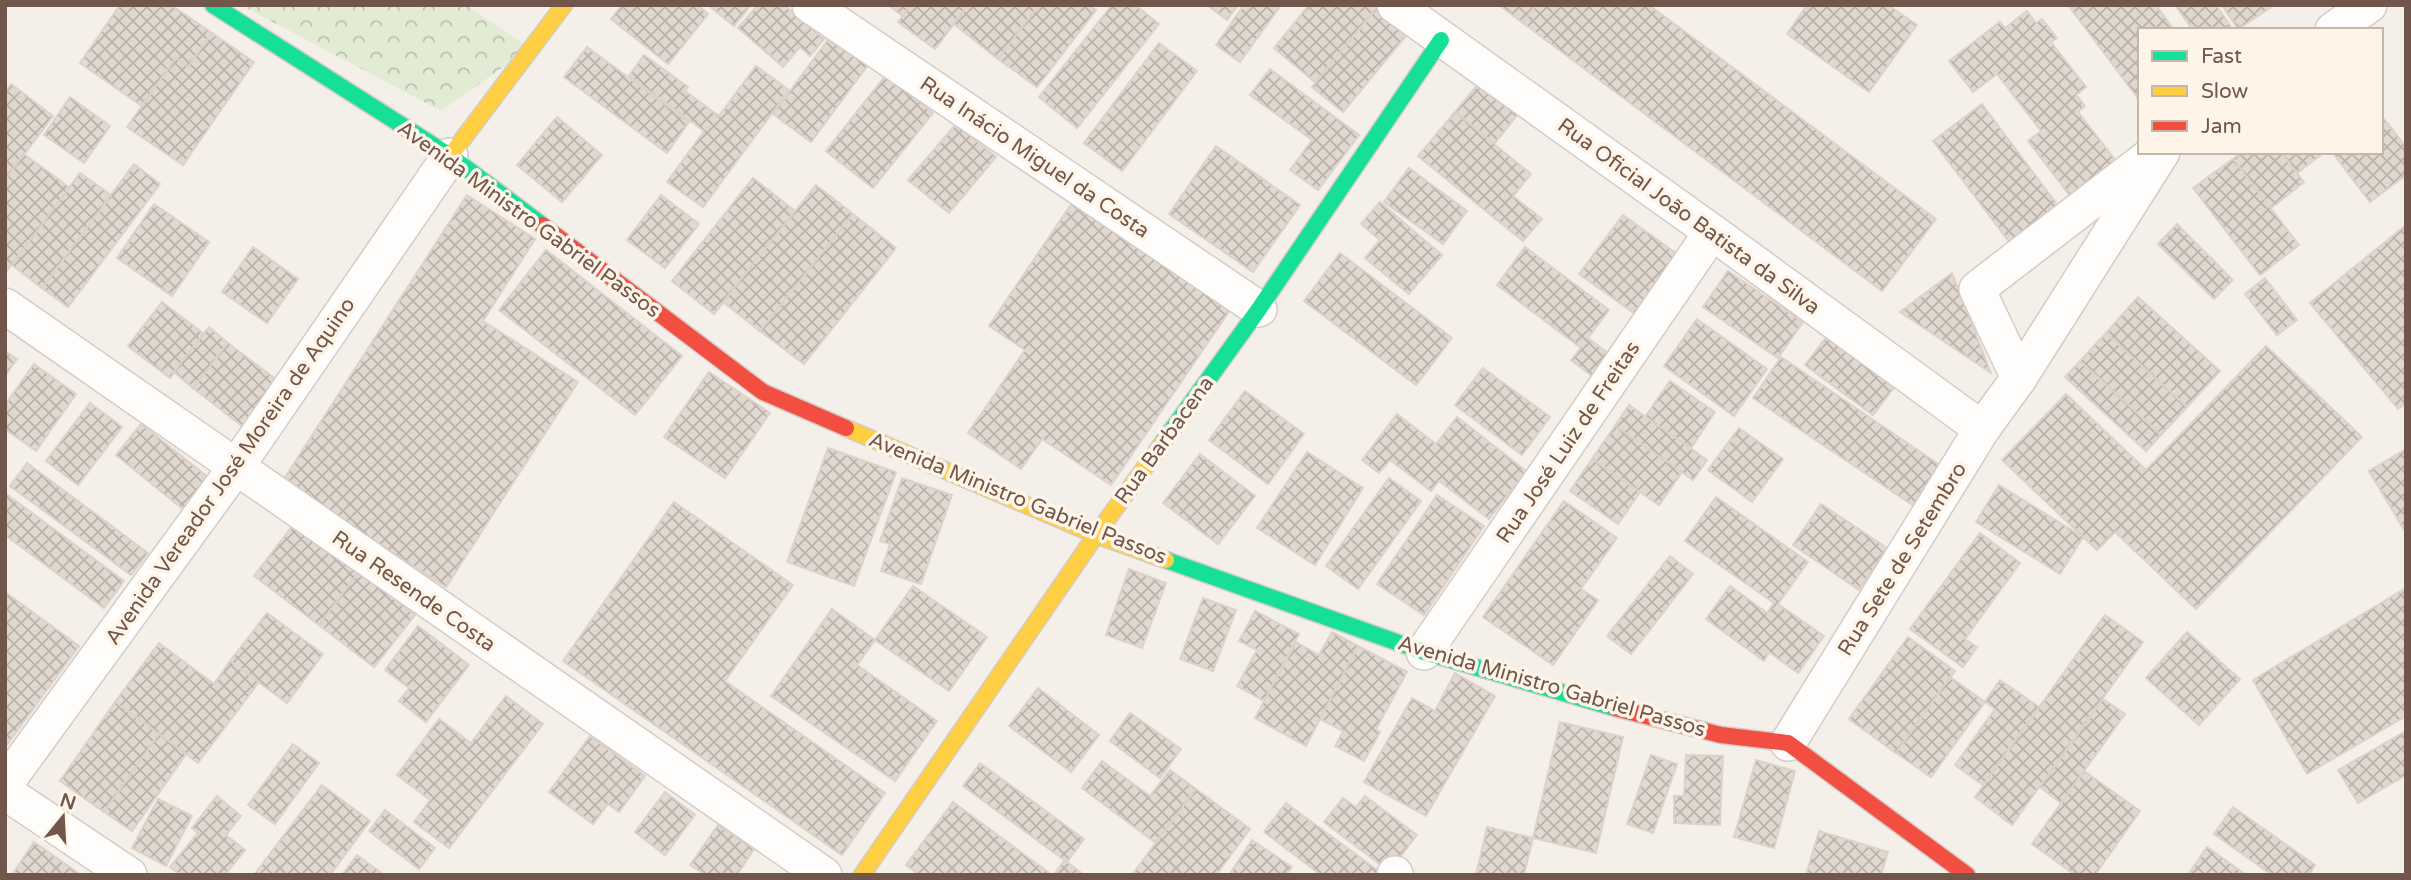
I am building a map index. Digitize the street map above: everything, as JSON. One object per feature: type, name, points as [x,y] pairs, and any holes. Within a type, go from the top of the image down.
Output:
[{"type":"main road","name":"Avenida Ministro Gabriel Passos","points":[[213,5],[450,156],[763,392],[1096,535],[1424,652],[1651,719],[1721,735],[1788,743],[1968,875]]},
{"type":"main road","points":[[450,156],[564,5]]},
{"type":"main road","name":"Rua Barbacena","points":[[862,875],[1096,535],[1259,309],[1441,40]]},
{"type":"street","name":"Rua Inácio Miguel da Costa","points":[[810,5],[1259,309]]},
{"type":"street","name":"Rua Oficial João Batista da Silva","points":[[1395,5],[1982,429]]},
{"type":"street","points":[[2336,28],[2369,5]]},
{"type":"street","points":[[2019,378],[1977,289],[2152,154]]},
{"type":"street","name":"Rua Sete de Setembro","points":[[1788,743],[1982,429],[2019,378],[2161,154]]},
{"type":"street","name":"Avenida Vereador José Moreira de Aquino","points":[[5,784],[236,467],[450,156]]},
{"type":"street","name":"Rua José Luiz de Freitas","points":[[1424,652],[1712,232]]},
{"type":"street","name":"Rua Resende Costa","points":[[5,306],[824,875]]},
{"type":"street","points":[[5,792],[129,875]]},
{"type":"green space","points":[[241,5],[466,5],[530,48],[441,111]]},
{"type":"building","points":[[120,5],[171,5],[212,33],[188,67],[176,58],[142,106],[80,63]]},
{"type":"building","points":[[622,5],[698,5],[708,14],[668,64],[611,19]]},
{"type":"building","points":[[708,5],[751,5],[734,26]]},
{"type":"building","points":[[758,5],[784,5],[824,39],[810,56],[800,47],[783,67],[738,28]]},
{"type":"building","points":[[888,5],[911,5],[903,16]]},
{"type":"building","points":[[911,5],[968,5],[935,49],[898,22]]},
{"type":"building","points":[[968,5],[1039,5],[998,59],[954,24]]},
{"type":"building","points":[[1039,5],[1089,5],[1096,10],[1037,87],[998,59]]},
{"type":"building","points":[[1112,5],[1135,5],[1159,24],[1077,128],[1039,97]]},
{"type":"building","points":[[1207,5],[1238,5],[1227,20]]},
{"type":"building","points":[[1244,5],[1281,5],[1240,62],[1216,45]]},
{"type":"building","points":[[1309,5],[1379,5],[1316,83],[1274,48]]},
{"type":"building","points":[[1379,5],[1410,31],[1343,112],[1312,87]]},
{"type":"building","points":[[1499,5],[1536,5],[1523,23]]},
{"type":"building","points":[[1536,5],[1649,5],[1936,219],[1882,291],[1523,23]]},
{"type":"building","points":[[1807,5],[1888,5],[1917,25],[1869,92],[1787,34]]},
{"type":"building","points":[[2068,5],[2156,5],[2173,28],[2138,28],[2138,98]]},
{"type":"building","points":[[2175,5],[2216,5],[2232,28],[2192,28]]},
{"type":"building","points":[[2222,5],[2268,5],[2270,8],[2237,28]]},
{"type":"building","points":[[2027,11],[2036,23],[2042,19],[2057,38],[2051,42],[2086,87],[2076,95],[2085,106],[2078,112],[2120,166],[2074,201],[2028,141],[2041,131],[1997,74],[1973,92],[1949,61],[2000,22],[2005,28]]},
{"type":"building","points":[[212,33],[254,62],[183,165],[127,127],[176,58],[188,67]]},
{"type":"building","points":[[830,37],[868,65],[811,142],[773,114]]},
{"type":"building","points":[[1159,43],[1197,71],[1122,171],[1084,143]]},
{"type":"building","points":[[587,47],[689,122],[667,153],[564,77]]},
{"type":"building","points":[[644,55],[688,87],[685,91],[719,116],[756,66],[789,90],[703,207],[667,182],[704,131],[629,76]]},
{"type":"building","points":[[1270,69],[1359,135],[1318,190],[1290,170],[1312,140],[1250,95]]},
{"type":"building","points":[[886,75],[933,113],[873,188],[826,151]]},
{"type":"building","points":[[1479,83],[1518,114],[1494,144],[1455,112]]},
{"type":"building","points":[[11,84],[53,116],[5,180],[5,92]]},
{"type":"building","points":[[70,97],[110,126],[84,163],[44,135]]},
{"type":"building","points":[[1982,104],[2062,211],[2013,247],[1933,141]]},
{"type":"building","points":[[1455,112],[1531,174],[1513,196],[1542,219],[1523,241],[1418,156]]},
{"type":"building","points":[[557,117],[602,155],[562,202],[517,165]]},
{"type":"building","points":[[2383,118],[2406,147],[2406,175],[2370,202],[2334,154],[2383,154]]},
{"type":"building","points":[[956,124],[996,157],[949,213],[908,180]]},
{"type":"building","points":[[1216,146],[1300,205],[1253,272],[1169,214]]},
{"type":"building","points":[[24,154],[70,188],[5,273],[5,180]]},
{"type":"building","points":[[2239,154],[2283,154],[2304,182],[2271,208],[2233,159]]},
{"type":"building","points":[[2283,154],[2322,154],[2297,173]]},
{"type":"building","points":[[2233,159],[2299,245],[2260,275],[2193,188]]},
{"type":"building","points":[[134,164],[160,184],[68,307],[42,288]]},
{"type":"building","points":[[1409,168],[1467,211],[1443,244],[1384,202]]},
{"type":"building","points":[[80,173],[111,195],[42,288],[12,265]]},
{"type":"building","points":[[753,178],[795,211],[714,314],[672,281]]},
{"type":"building","points":[[816,185],[853,214],[760,331],[723,302]]},
{"type":"building","points":[[467,195],[535,239],[483,321],[578,382],[446,587],[282,482]]},
{"type":"building","points":[[661,195],[699,224],[665,268],[627,240]]},
{"type":"building","points":[[1380,202],[1442,255],[1409,294],[1365,258],[1380,240],[1361,224]]},
{"type":"building","points":[[1072,203],[1230,310],[1111,485],[1042,439],[1021,469],[968,433],[1025,350],[989,326]]},
{"type":"building","points":[[154,204],[209,242],[172,296],[117,258]]},
{"type":"building","points":[[853,214],[896,248],[804,364],[760,331]]},
{"type":"building","points":[[1623,215],[1680,256],[1637,315],[1579,274]]},
{"type":"building","points":[[2177,224],[2233,280],[2214,299],[2158,244]]},
{"type":"building","points":[[2406,225],[2406,403],[2398,409],[2310,303]]},
{"type":"building","points":[[253,247],[298,279],[267,323],[222,292]]},
{"type":"building","points":[[1525,247],[1609,310],[1588,338],[1613,357],[1596,379],[1571,360],[1581,348],[1497,285]]},
{"type":"building","points":[[546,250],[682,356],[635,415],[499,310]]},
{"type":"building","points":[[1340,253],[1452,338],[1416,385],[1304,301]]},
{"type":"building","points":[[1728,271],[1803,322],[1778,358],[1703,307]]},
{"type":"building","points":[[1952,273],[1991,373],[1900,312]]},
{"type":"building","points":[[2265,278],[2297,320],[2277,335],[2245,294]]},
{"type":"building","points":[[2138,297],[2220,371],[2187,407],[2106,333]]},
{"type":"building","points":[[162,302],[204,334],[170,378],[128,346]]},
{"type":"building","points":[[1697,319],[1767,369],[1734,416],[1664,366]]},
{"type":"building","points":[[209,327],[228,343],[193,388],[174,372]]},
{"type":"building","points":[[2106,333],[2187,407],[2161,435],[2080,361]]},
{"type":"building","points":[[1828,335],[1896,385],[1873,415],[1805,365]]},
{"type":"building","points":[[228,343],[277,380],[242,426],[193,388]]},
{"type":"building","points":[[2266,346],[2362,437],[2196,609],[2115,532],[2097,550],[2002,460],[2066,394],[2146,470]]},
{"type":"building","points":[[5,351],[17,359],[5,376]]},
{"type":"building","points":[[1781,357],[1944,468],[1917,508],[1753,398]]},
{"type":"building","points":[[2080,361],[2161,435],[2146,451],[2065,377]]},
{"type":"building","points":[[34,364],[76,394],[36,451],[5,429],[5,405]]},
{"type":"building","points":[[1483,368],[1550,417],[1522,455],[1455,405]]},
{"type":"building","points":[[709,372],[770,413],[725,478],[664,437]]},
{"type":"building","points":[[1670,381],[1715,412],[1691,448],[1645,417]]},
{"type":"building","points":[[1245,391],[1304,434],[1268,484],[1209,440]]},
{"type":"building","points":[[90,403],[122,427],[78,485],[46,461]]},
{"type":"building","points":[[1629,405],[1707,460],[1693,480],[1615,426]]},
{"type":"building","points":[[1397,414],[1436,444],[1457,417],[1526,471],[1489,519],[1439,481],[1431,491],[1390,460],[1379,473],[1362,460]]},
{"type":"building","points":[[141,424],[209,478],[184,510],[116,455]]},
{"type":"building","points":[[1615,426],[1682,472],[1659,505],[1592,459]]},
{"type":"building","points":[[1739,428],[1783,459],[1752,502],[1708,470]]},
{"type":"building","points":[[828,448],[896,472],[854,586],[787,562]]},
{"type":"building","points":[[2406,449],[2406,533],[2369,471]]},
{"type":"building","points":[[1307,452],[1363,488],[1315,565],[1257,528]]},
{"type":"building","points":[[1200,454],[1255,496],[1218,544],[1163,503]]},
{"type":"building","points":[[1592,459],[1640,492],[1618,524],[1570,491]]},
{"type":"building","points":[[27,463],[148,553],[131,575],[10,486]]},
{"type":"building","points":[[902,478],[952,495],[921,584],[881,571],[890,544],[880,541]]},
{"type":"building","points":[[1389,478],[1421,501],[1358,589],[1326,566]]},
{"type":"building","points":[[1999,485],[2083,537],[2060,574],[1976,522]]},
{"type":"building","points":[[5,493],[124,581],[104,608],[5,535]]},
{"type":"building","points":[[1437,495],[1484,526],[1424,615],[1377,584]]},
{"type":"building","points":[[1716,497],[1808,562],[1778,604],[1824,636],[1798,673],[1769,652],[1764,661],[1706,619],[1730,586],[1767,613],[1774,603],[1685,541]]},
{"type":"building","points":[[1564,501],[1617,538],[1581,589],[1598,600],[1553,665],[1483,617]]},
{"type":"building","points":[[674,502],[793,585],[725,681],[885,793],[842,855],[563,661]]},
{"type":"building","points":[[1821,504],[1887,548],[1859,590],[1793,545]]},
{"type":"building","points":[[294,524],[359,572],[319,625],[254,576]]},
{"type":"building","points":[[1980,533],[2020,563],[1965,639],[1977,647],[1963,667],[1910,629]]},
{"type":"building","points":[[1670,556],[1693,574],[1631,654],[1607,636]]},
{"type":"building","points":[[1129,569],[1166,583],[1142,648],[1106,635]]},
{"type":"building","points":[[359,572],[415,615],[374,667],[319,625]]},
{"type":"building","points":[[913,586],[987,637],[949,691],[875,640]]},
{"type":"building","points":[[2406,588],[2406,716],[2307,774],[2253,680]]},
{"type":"building","points":[[5,592],[79,646],[6,746],[5,746]]},
{"type":"building","points":[[1203,598],[1236,610],[1213,671],[1180,659]]},
{"type":"building","points":[[832,609],[875,640],[857,665],[937,721],[895,781],[771,696]]},
{"type":"building","points":[[1255,611],[1299,634],[1264,701],[1237,686],[1257,650],[1239,641]]},
{"type":"building","points":[[267,613],[323,654],[287,703],[230,661]]},
{"type":"building","points":[[2105,615],[2143,642],[2012,825],[1975,797]]},
{"type":"building","points":[[418,626],[469,665],[426,722],[399,701],[409,688],[385,670]]},
{"type":"building","points":[[1332,632],[1358,646],[1306,746],[1255,718],[1296,642],[1319,655]]},
{"type":"building","points":[[2187,632],[2240,679],[2199,725],[2146,678]]},
{"type":"building","points":[[1908,637],[1955,671],[1896,753],[1849,719]]},
{"type":"building","points":[[159,643],[214,684],[230,661],[259,682],[198,763],[115,702]]},
{"type":"building","points":[[1358,646],[1407,672],[1376,729],[1380,732],[1364,761],[1335,746],[1343,731],[1320,719]]},
{"type":"building","points":[[1455,673],[1495,696],[1426,816],[1364,782],[1412,698],[1435,711]]},
{"type":"building","points":[[1950,677],[1985,702],[1931,777],[1896,753]]},
{"type":"building","points":[[2000,680],[2039,707],[1983,785],[1955,765],[1995,709],[1985,702]]},
{"type":"building","points":[[1038,688],[1099,735],[1071,772],[1009,726]]},
{"type":"building","points":[[506,696],[543,724],[449,848],[414,822],[430,800],[397,775],[439,719],[471,743]]},
{"type":"building","points":[[2103,699],[2125,714],[2061,803],[2040,787]]},
{"type":"building","points":[[115,702],[159,734],[104,812],[60,781]]},
{"type":"building","points":[[1130,713],[1181,749],[1160,778],[1110,741]]},
{"type":"building","points":[[1560,722],[1623,737],[1596,853],[1533,838]]},
{"type":"building","points":[[2406,731],[2406,775],[2358,803],[2338,770]]},
{"type":"building","points":[[159,734],[186,754],[132,831],[104,812]]},
{"type":"building","points":[[590,736],[645,776],[619,812],[608,804],[593,824],[549,792]]},
{"type":"building","points":[[293,744],[319,763],[275,824],[248,805]]},
{"type":"building","points":[[1651,755],[1677,764],[1653,833],[1627,824]]},
{"type":"building","points":[[1686,755],[1723,756],[1720,825],[1674,823],[1674,796],[1684,796]]},
{"type":"building","points":[[1756,760],[1795,771],[1774,848],[1734,837]]},
{"type":"building","points":[[1102,761],[1150,796],[1170,770],[1196,789],[1156,843],[1082,788]]},
{"type":"building","points":[[980,763],[1084,839],[1067,862],[963,786]]},
{"type":"building","points":[[2084,771],[2140,811],[2095,875],[2075,875],[2032,844]]},
{"type":"building","points":[[322,785],[370,821],[330,875],[254,875]]},
{"type":"building","points":[[1196,789],[1250,829],[1216,875],[1132,875]]},
{"type":"building","points":[[665,792],[695,815],[665,855],[635,832]]},
{"type":"building","points":[[217,796],[241,816],[226,835],[245,850],[225,875],[180,875],[170,867],[198,833],[192,828]]},
{"type":"building","points":[[1365,796],[1417,835],[1389,871],[1324,822],[1343,798],[1356,807]]},
{"type":"building","points":[[158,799],[192,816],[166,866],[132,848]]},
{"type":"building","points":[[953,802],[1052,875],[919,875],[906,865]]},
{"type":"building","points":[[1286,803],[1384,875],[1321,875],[1264,832]]},
{"type":"building","points":[[2233,807],[2315,865],[2309,875],[2272,875],[2214,834]]},
{"type":"building","points":[[385,810],[435,848],[419,869],[369,831]]},
{"type":"building","points":[[718,825],[754,849],[737,875],[706,875],[690,865]]},
{"type":"building","points":[[1487,827],[1533,838],[1524,875],[1476,875]]},
{"type":"building","points":[[1819,831],[1888,852],[1881,875],[1806,875]]},
{"type":"building","points":[[1252,840],[1292,867],[1286,875],[1229,875]]},
{"type":"building","points":[[34,842],[81,875],[12,875]]},
{"type":"building","points":[[2207,847],[2246,875],[2188,875]]},
{"type":"building","points":[[357,855],[384,875],[342,875]]},
{"type":"building","points":[[1064,861],[1067,862],[1084,875],[1054,875]]},
{"type":"traffic: fast","points":[[213,5],[450,156],[542,225]]},
{"type":"traffic: fast","points":[[1161,445],[1259,309],[1441,40]]},
{"type":"traffic: fast","points":[[1166,560],[1424,652],[1615,708]]},
{"type":"traffic: slow","points":[[450,156],[564,5]]},
{"type":"traffic: slow","points":[[846,428],[1096,535],[1166,560]]},
{"type":"traffic: slow","points":[[862,875],[1161,445]]},
{"type":"traffic: jam","points":[[542,225],[763,392],[846,428]]},
{"type":"traffic: jam","points":[[1615,708],[1721,735],[1788,743],[1967,875]]}]
